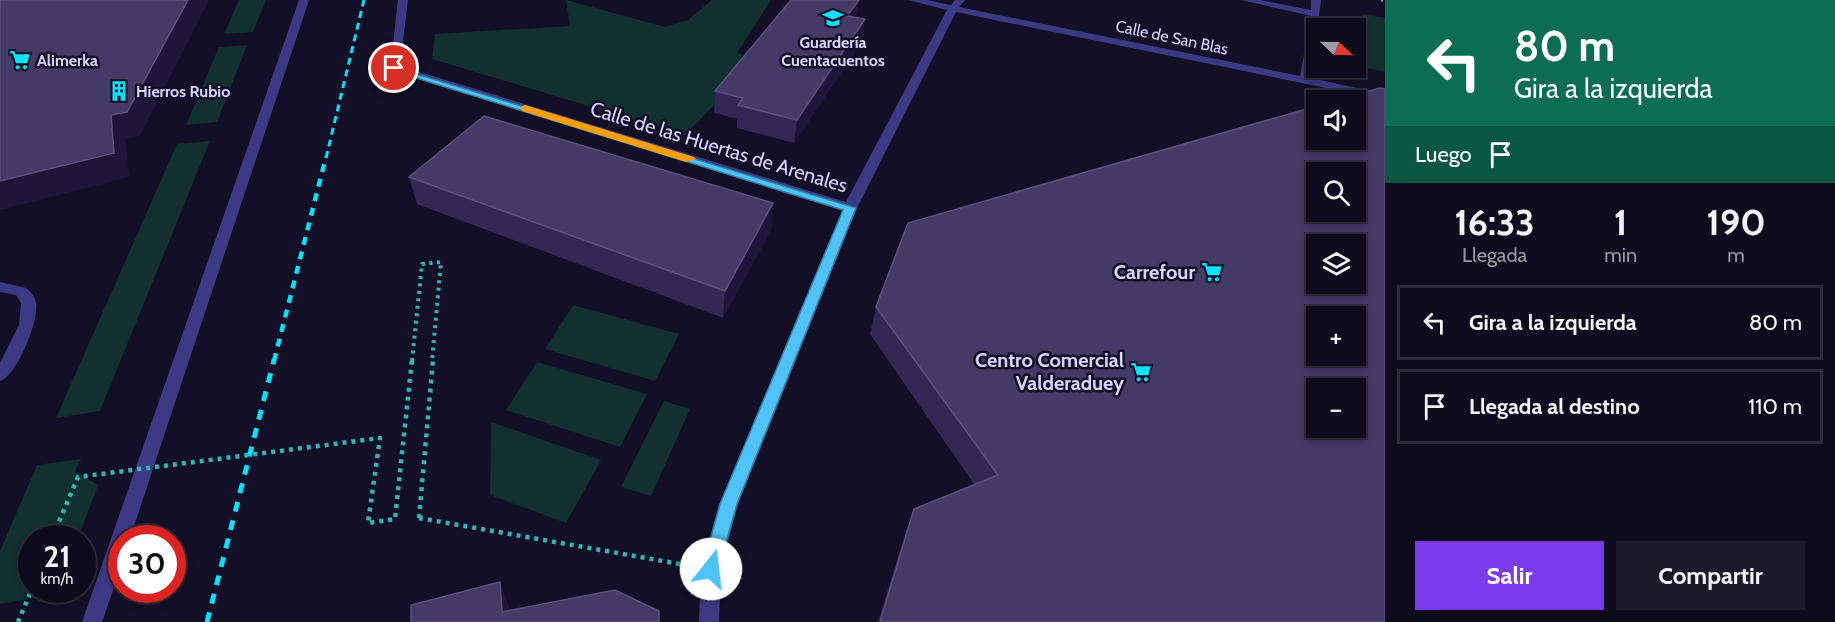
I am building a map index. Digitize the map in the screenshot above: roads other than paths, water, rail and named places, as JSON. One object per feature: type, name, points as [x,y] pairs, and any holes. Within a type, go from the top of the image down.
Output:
[{"type":"street","points":[[92,622],[304,0]]},
{"type":"street","name":"Calle de las Huertas de Arenales","points":[[403,0],[394,68],[850,208],[729,504],[711,569],[709,622]]},
{"type":"street","name":"Calle de San Blas","points":[[913,0],[957,4],[1385,97]]},
{"type":"street","points":[[1246,0],[1316,14]]},
{"type":"street","points":[[1305,81],[1316,14],[1316,0]]},
{"type":"street","points":[[850,208],[957,4]]},
{"type":"street","points":[[0,287],[16,290],[26,295],[30,304],[30,314],[13,356],[0,375]]},
{"type":"railway","points":[[326,158],[364,0]]},
{"type":"railway","points":[[274,361],[326,157]]},
{"type":"railway","points":[[207,622],[274,360]]},
{"type":"place","name":"Guardería Cuentacuentos","points":[[833,18]]},
{"type":"place","name":"Alimerka","points":[[20,60]]},
{"type":"place","name":"Hierros Rubio","points":[[119,91]]},
{"type":"place","name":"Carrefour","points":[[1212,272]]},
{"type":"place","name":"Centro Comercial Valderaduey","points":[[1141,372]]}]
